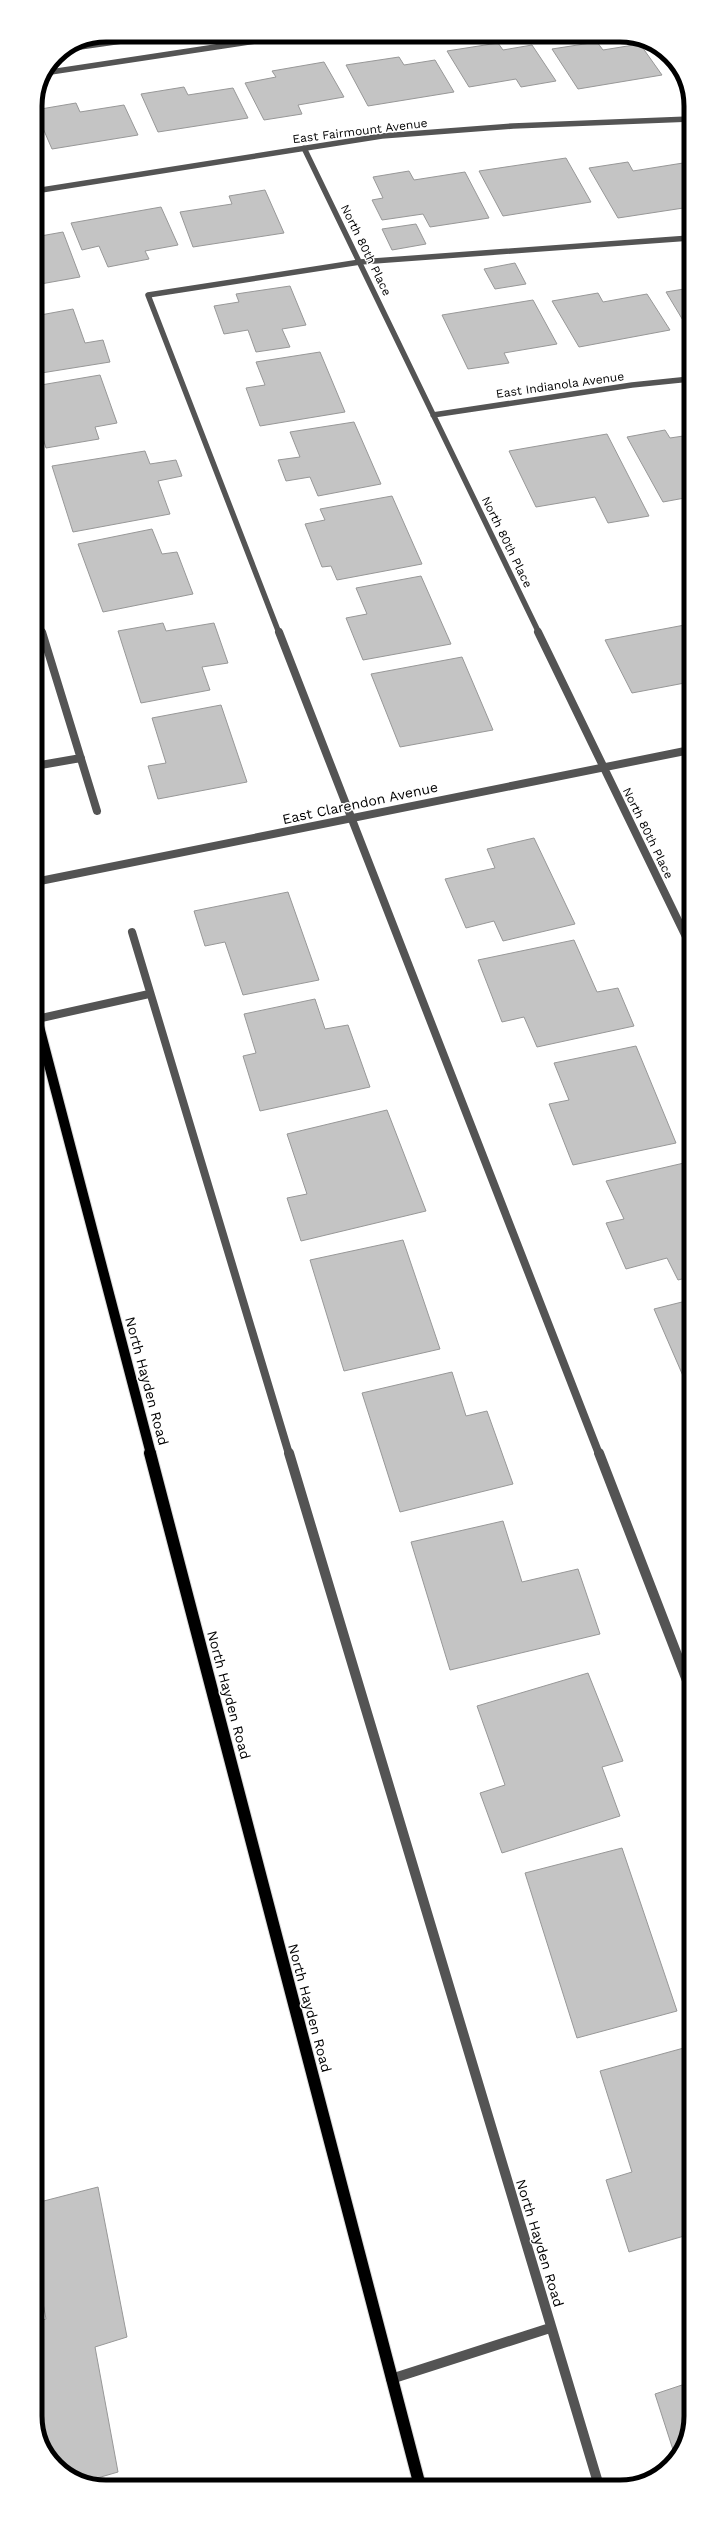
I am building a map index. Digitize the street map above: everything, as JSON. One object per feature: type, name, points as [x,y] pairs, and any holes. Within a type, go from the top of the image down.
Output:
[{"type":"main road","name":"North Hayden Road","points":[[42,1040],[418,2480]]},
{"type":"street","points":[[84,46],[115,42]]},
{"type":"street","points":[[53,72],[249,42]]},
{"type":"street","name":"East Fairmount Avenue","points":[[42,189],[382,136],[445,130],[684,119]]},
{"type":"street","name":"North 80th Place","points":[[304,148],[684,933]]},
{"type":"street","points":[[684,238],[360,262],[148,295],[684,1673]]},
{"type":"street","name":"East Indianola Avenue","points":[[433,415],[632,385],[684,380]]},
{"type":"street","points":[[42,633],[97,811]]},
{"type":"street","name":"East Clarendon Avenue","points":[[42,881],[684,751]]},
{"type":"street","points":[[42,765],[80,758]]},
{"type":"street","name":"North Hayden Road","points":[[132,932],[149,994],[596,2480]]},
{"type":"street","name":"North Hayden Road","points":[[42,1016],[149,994]]},
{"type":"street","name":"North Hayden Road","points":[[391,2379],[550,2328]]},
{"type":"building","points":[[597,42],[603,50],[637,44],[641,46],[662,75],[578,89],[552,49]]},
{"type":"building","points":[[498,43],[503,50],[532,45],[556,81],[521,87],[516,79],[469,87],[447,51]]},
{"type":"building","points":[[399,57],[404,65],[435,60],[454,92],[368,106],[346,65]]},
{"type":"building","points":[[324,62],[344,97],[298,105],[302,114],[264,120],[245,83],[276,77],[272,71]]},
{"type":"building","points":[[184,87],[188,95],[233,88],[248,118],[158,132],[141,94]]},
{"type":"building","points":[[76,103],[80,112],[124,105],[138,135],[52,149],[42,126],[42,109]]},
{"type":"building","points":[[566,158],[591,202],[503,216],[479,171]]},
{"type":"building","points":[[628,162],[633,171],[683,163],[684,208],[618,218],[589,168]]},
{"type":"building","points":[[409,171],[414,180],[465,172],[489,218],[430,227],[423,214],[382,220],[372,200],[383,198],[373,177]]},
{"type":"building","points":[[265,190],[284,233],[193,247],[180,212],[232,204],[229,196]]},
{"type":"building","points":[[161,207],[178,245],[145,251],[149,259],[108,267],[99,246],[82,250],[71,223]]},
{"type":"building","points":[[416,224],[426,244],[392,250],[382,229]]},
{"type":"building","points":[[63,232],[80,277],[42,284],[42,236]]},
{"type":"building","points":[[515,263],[526,284],[495,289],[484,269]]},
{"type":"building","points":[[290,286],[306,325],[282,329],[290,347],[256,352],[248,330],[224,334],[214,306],[239,302],[236,294]]},
{"type":"building","points":[[684,289],[684,322],[666,292]]},
{"type":"building","points":[[598,293],[603,302],[647,294],[670,330],[579,347],[552,301]]},
{"type":"building","points":[[533,300],[557,344],[504,353],[509,363],[468,369],[442,315]]},
{"type":"building","points":[[73,309],[85,343],[103,340],[110,362],[42,373],[42,315]]},
{"type":"building","points":[[320,352],[345,412],[260,426],[246,388],[265,385],[256,362]]},
{"type":"building","points":[[100,375],[117,423],[95,427],[99,439],[46,448],[42,435],[42,385]]},
{"type":"building","points":[[354,422],[381,484],[318,496],[310,477],[286,481],[278,460],[300,457],[290,432]]},
{"type":"building","points":[[665,430],[670,438],[684,436],[684,498],[663,502],[627,437]]},
{"type":"building","points":[[607,434],[649,516],[608,523],[595,497],[536,507],[509,451]]},
{"type":"building","points":[[145,451],[150,464],[176,460],[182,476],[158,481],[170,514],[73,532],[52,466]]},
{"type":"building","points":[[392,496],[422,564],[337,580],[331,566],[322,567],[305,524],[325,520],[320,509]]},
{"type":"building","points":[[152,529],[162,554],[177,552],[193,594],[103,612],[78,544]]},
{"type":"building","points":[[421,576],[451,644],[363,660],[346,618],[367,614],[356,588]]},
{"type":"building","points":[[163,623],[166,631],[214,623],[228,663],[202,667],[210,690],[141,703],[118,631]]},
{"type":"building","points":[[684,625],[684,683],[632,693],[605,640]]},
{"type":"building","points":[[462,657],[493,730],[400,747],[371,674]]},
{"type":"building","points":[[221,705],[247,782],[158,799],[148,766],[166,763],[152,718]]},
{"type":"building","points":[[534,838],[575,924],[503,941],[494,921],[466,928],[445,879],[495,868],[487,849]]},
{"type":"building","points":[[288,892],[319,980],[243,995],[225,942],[205,946],[194,911]]},
{"type":"building","points":[[574,940],[597,992],[618,988],[634,1026],[537,1047],[524,1017],[502,1022],[478,960]]},
{"type":"building","points":[[315,999],[325,1029],[348,1025],[370,1087],[260,1111],[243,1056],[256,1053],[244,1014]]},
{"type":"building","points":[[636,1046],[676,1143],[573,1165],[549,1104],[569,1100],[554,1063]]},
{"type":"building","points":[[387,1110],[426,1211],[301,1241],[287,1198],[307,1194],[287,1134]]},
{"type":"building","points":[[684,1163],[684,1278],[678,1280],[667,1258],[626,1269],[606,1223],[624,1219],[606,1181]]},
{"type":"building","points":[[403,1240],[440,1349],[344,1371],[310,1260]]},
{"type":"building","points":[[684,1302],[684,1378],[654,1309]]},
{"type":"building","points":[[452,1372],[466,1416],[487,1411],[513,1484],[400,1512],[362,1393]]},
{"type":"building","points":[[503,1521],[522,1582],[578,1569],[600,1634],[450,1670],[411,1542]]},
{"type":"building","points":[[588,1673],[623,1761],[602,1767],[620,1816],[502,1853],[480,1793],[505,1785],[477,1706]]},
{"type":"building","points":[[622,1848],[677,2011],[577,2038],[525,1873]]},
{"type":"building","points":[[684,2048],[684,2236],[629,2252],[606,2180],[632,2172],[600,2071]]},
{"type":"building","points":[[98,2187],[127,2337],[95,2347],[118,2472],[94,2479],[74,2471],[55,2455],[47,2440],[43,2428],[42,2320],[46,2319],[42,2298],[42,2201]]},
{"type":"building","points":[[684,2384],[683,2424],[681,2436],[673,2451],[655,2394]]}]
